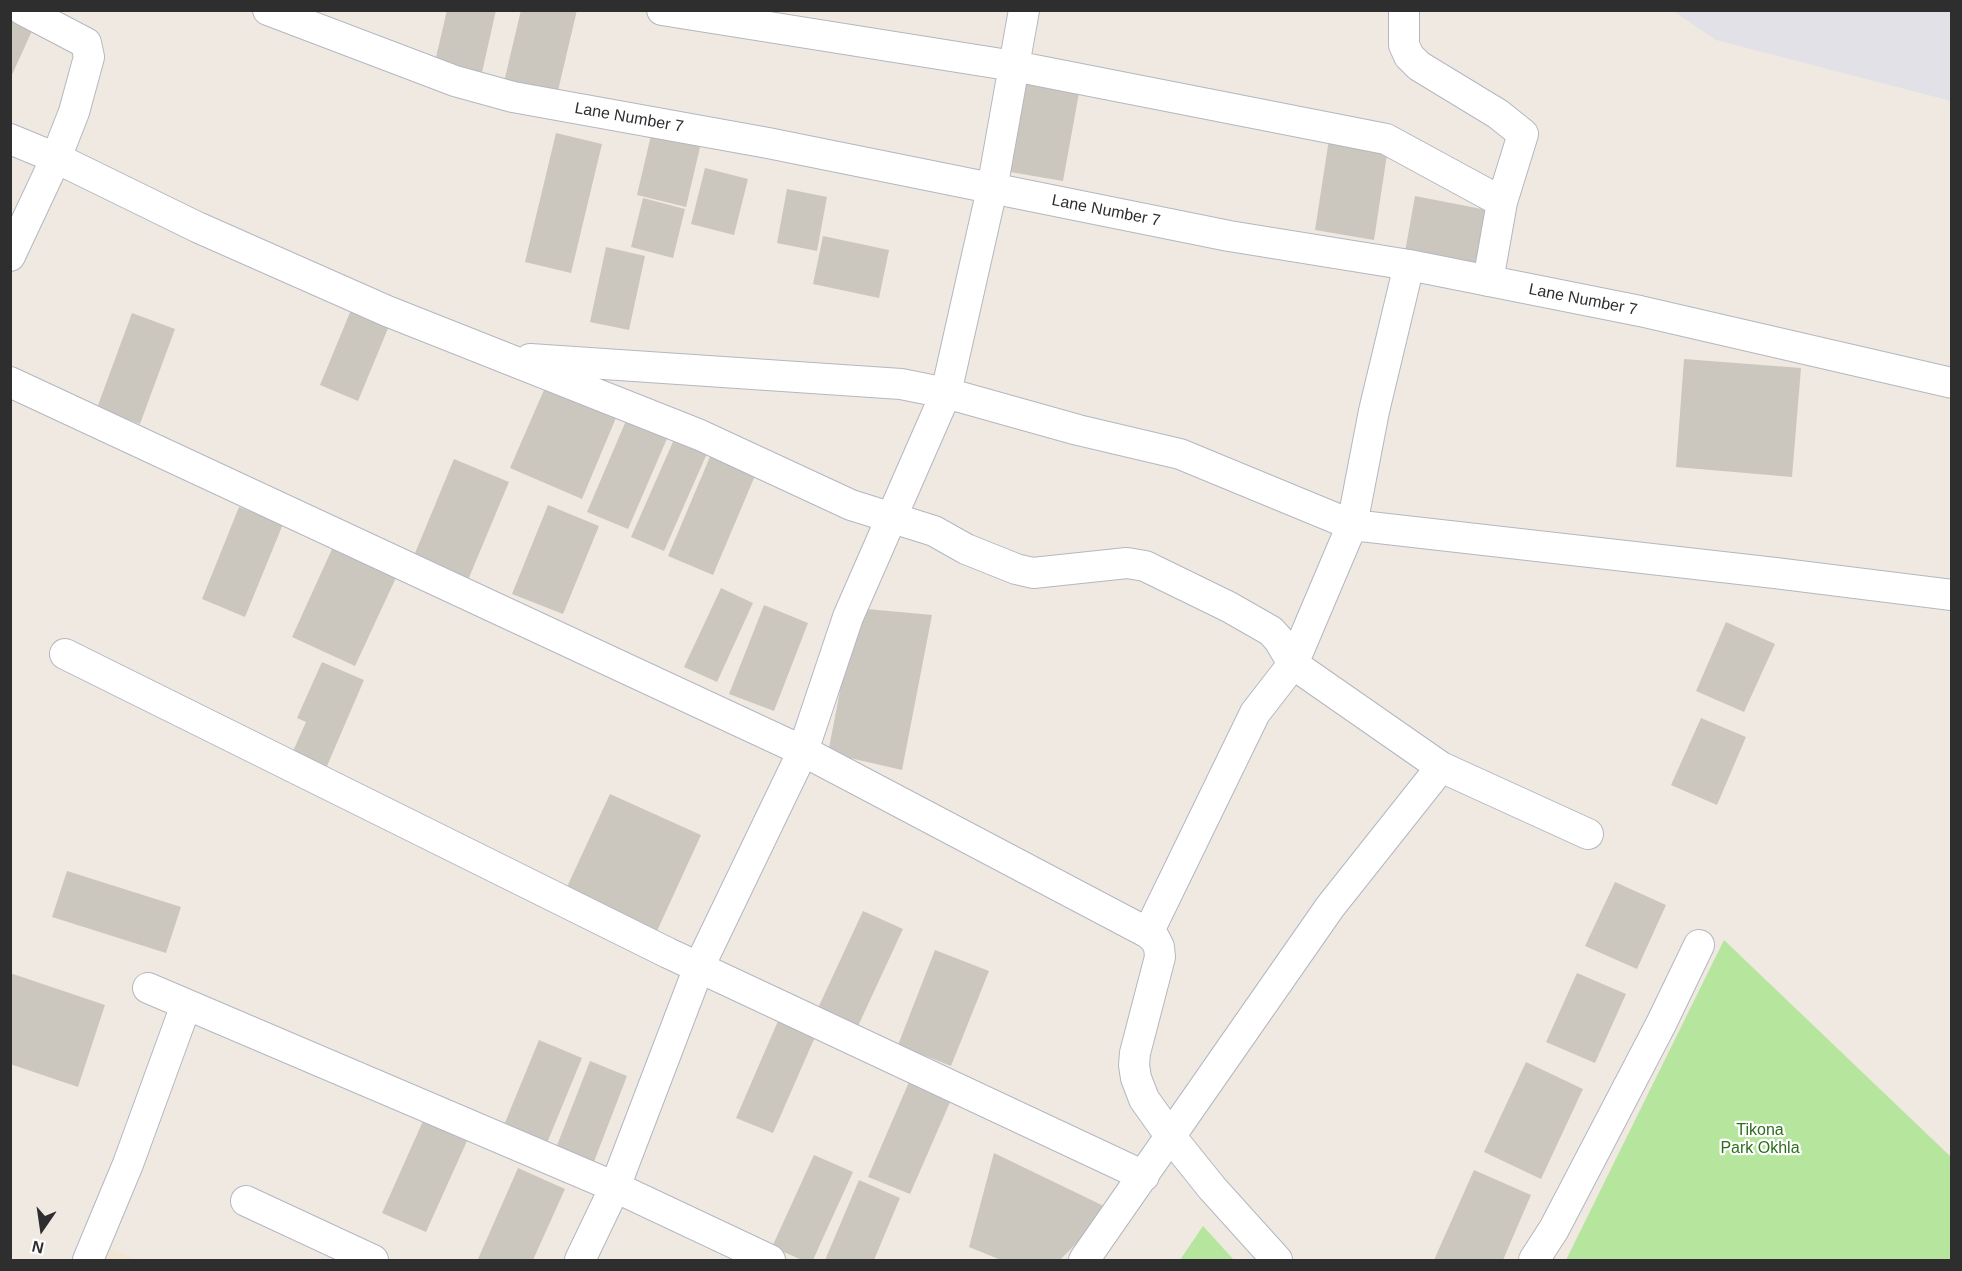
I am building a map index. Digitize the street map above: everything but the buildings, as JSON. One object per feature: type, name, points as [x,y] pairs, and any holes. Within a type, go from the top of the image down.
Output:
[{"type":"street","points":[[12,248],[56,158],[74,112],[90,57],[86,43],[23,10]]},
{"type":"street","points":[[662,10],[1014,66],[1386,139],[1502,202]]},
{"type":"street","points":[[580,1260],[615,1187],[699,967],[802,751],[848,617],[946,393],[992,189],[1024,10]]},
{"type":"street","points":[[1404,10],[1404,45],[1409,56],[1419,66],[1498,114],[1523,134],[1502,202],[1488,281]]},
{"type":"street","name":"Lane Number 7","points":[[275,12],[455,81],[513,97],[768,143],[1229,236],[1409,265],[1640,311],[1952,383]]},
{"type":"street","points":[[10,139],[56,158],[197,227],[387,311],[700,435],[851,505],[934,531],[996,562],[1033,573],[1128,563],[1145,566],[1229,607],[1271,631],[1293,663],[1442,767],[1588,834]]},
{"type":"street","points":[[1148,933],[1255,713],[1293,663],[1352,525],[1374,411],[1409,265]]},
{"type":"street","points":[[501,357],[901,384],[946,393],[1078,430],[1180,454],[1352,525],[1952,595]]},
{"type":"street","points":[[10,382],[802,751],[1148,933],[1155,939],[1160,957],[1134,1065],[1144,1099],[1212,1188],[1277,1260]]},
{"type":"street","points":[[65,654],[699,967],[1144,1176]]},
{"type":"street","points":[[1084,1260],[1330,907],[1442,767]]},
{"type":"street","points":[[1534,1260],[1554,1229],[1656,1034],[1699,945]]},
{"type":"street","points":[[148,988],[615,1187],[770,1260]]},
{"type":"street","points":[[88,1260],[128,1164],[186,1005]]},
{"type":"street","points":[[246,1201],[373,1260]]},
{"type":"shaded area","points":[[1673,11],[1951,11],[1951,101],[1716,40]]},
{"type":"shaded area","points":[[97,1244],[140,1260],[91,1260]]},
{"type":"green space","name":"Tikona Park Okhla","points":[[1724,940],[1951,1157],[1951,1260],[1566,1260]]},
{"type":"green space","points":[[1203,1226],[1234,1260],[1180,1260]]}]
